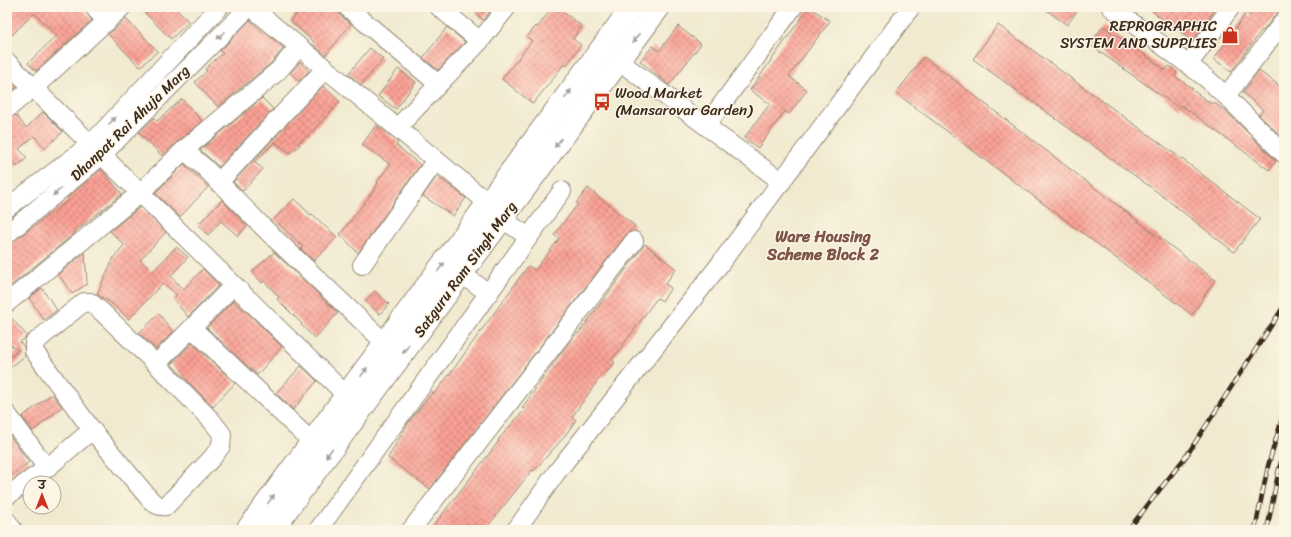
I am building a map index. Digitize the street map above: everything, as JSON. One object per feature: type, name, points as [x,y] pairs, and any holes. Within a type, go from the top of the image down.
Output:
[{"type":"main road","name":"Satguru Ram Singh Marg","points":[[247,530],[632,7]]},
{"type":"main road","name":"Satguru Ram Singh Marg","points":[[272,530],[659,7]]},
{"type":"street","points":[[94,7],[107,22]]},
{"type":"street","points":[[7,109],[107,22],[122,7]]},
{"type":"street","name":"Dhanpat Rai Ahuja Marg","points":[[7,208],[96,150],[219,7]]},
{"type":"street","points":[[250,7],[488,202]]},
{"type":"street","name":"Dhanpat Rai Ahuja Marg","points":[[7,234],[250,7]]},
{"type":"street","points":[[347,7],[438,84]]},
{"type":"street","points":[[440,7],[480,41]]},
{"type":"street","points":[[398,128],[480,41],[508,7]]},
{"type":"street","points":[[706,126],[793,7]]},
{"type":"street","points":[[516,530],[556,473],[717,268],[782,182],[911,7]]},
{"type":"street","points":[[1111,7],[1206,78],[1284,154]]},
{"type":"street","points":[[1188,65],[1230,7]]},
{"type":"street","points":[[1226,96],[1284,21]]},
{"type":"street","points":[[7,303],[140,192],[184,150],[278,71],[299,47]]},
{"type":"street","points":[[619,61],[782,182]]},
{"type":"street","points":[[7,62],[347,396]]},
{"type":"street","points":[[218,183],[325,69]]},
{"type":"street","points":[[184,150],[205,168],[218,183],[268,232],[385,343]]},
{"type":"street","points":[[362,265],[436,160]]},
{"type":"street","points":[[318,530],[562,191]]},
{"type":"street","points":[[502,219],[529,237]]},
{"type":"street","points":[[412,530],[634,241]]},
{"type":"street","points":[[461,274],[489,293]]},
{"type":"street","points":[[157,365],[234,285]]},
{"type":"street","points":[[84,302],[90,302],[157,365],[212,421],[222,434],[221,446],[212,458],[166,506],[154,504],[92,430],[34,351],[34,344],[38,338],[84,302]]},
{"type":"street","points":[[192,328],[312,442]]},
{"type":"street","points":[[7,414],[47,468]]},
{"type":"street","points":[[7,496],[47,468],[92,430]]},
{"type":"street","points":[[7,521],[13,530]]},
{"type":"building","points":[[13,7],[78,7],[84,12],[85,11],[92,20],[36,71],[28,63],[57,35],[34,13],[7,40],[7,13]]},
{"type":"building","points":[[139,7],[174,7],[189,22],[171,39]]},
{"type":"building","points":[[302,7],[333,7],[351,24],[326,55],[312,44],[314,42],[290,21]]},
{"type":"building","points":[[481,7],[494,7],[483,20],[476,13]]},
{"type":"building","points":[[552,7],[556,7],[582,26],[573,39],[581,45],[566,66],[564,64],[533,104],[502,79],[532,41],[527,37],[536,26],[538,27]]},
{"type":"building","points":[[809,7],[830,21],[789,76],[807,90],[789,114],[785,111],[758,148],[744,138],[770,104],[750,90]]},
{"type":"building","points":[[1042,7],[1080,7],[1067,25]]},
{"type":"building","points":[[1148,7],[1217,7],[1192,42],[1172,25],[1171,27]]},
{"type":"building","points":[[1256,7],[1284,7],[1284,11],[1280,11],[1276,14],[1263,31],[1262,30],[1231,72],[1214,59],[1246,13],[1250,16]]},
{"type":"building","points":[[125,18],[158,51],[140,67],[108,34]]},
{"type":"building","points":[[250,20],[266,35],[267,34],[284,48],[271,63],[218,107],[195,82],[207,71],[205,69],[223,53],[220,51]]},
{"type":"building","points":[[998,25],[1186,162],[1260,219],[1234,252],[1156,191],[973,59]]},
{"type":"building","points":[[678,26],[701,44],[669,85],[640,61],[653,46],[659,51]]},
{"type":"building","points":[[1103,26],[1166,70],[1169,66],[1177,73],[1175,76],[1193,89],[1192,90],[1212,104],[1213,102],[1229,114],[1276,161],[1269,170],[1181,105],[1179,108],[1090,45]]},
{"type":"building","points":[[447,27],[465,42],[438,70],[423,58]]},
{"type":"building","points":[[370,48],[383,59],[361,85],[348,74]]},
{"type":"building","points":[[924,57],[1215,280],[1192,315],[896,93]]},
{"type":"building","points":[[300,62],[309,71],[299,81],[290,73]]},
{"type":"building","points":[[398,69],[416,82],[396,109],[378,96]]},
{"type":"building","points":[[1259,71],[1284,89],[1284,139],[1259,115],[1263,110],[1243,92]]},
{"type":"building","points":[[7,77],[17,87],[7,95]]},
{"type":"building","points":[[323,86],[340,102],[314,129],[315,130],[298,143],[300,145],[290,153],[275,142],[254,162],[263,169],[243,191],[233,182]]},
{"type":"building","points":[[262,98],[273,109],[219,167],[200,150]]},
{"type":"building","points":[[182,99],[202,121],[162,156],[139,132],[154,118],[157,121]]},
{"type":"building","points":[[43,112],[63,132],[45,148],[34,136],[19,149],[27,158],[16,167],[7,156],[7,119],[16,115],[26,128]]},
{"type":"building","points":[[376,125],[398,142],[396,145],[420,165],[358,253],[340,234],[369,197],[378,183],[377,182],[390,164],[362,145]]},
{"type":"building","points":[[184,164],[208,187],[180,217],[155,193]]},
{"type":"building","points":[[101,169],[122,194],[74,232],[75,233],[7,289],[7,246],[69,200],[67,198]]},
{"type":"building","points":[[437,176],[466,198],[453,216],[423,196]]},
{"type":"building","points":[[588,188],[635,226],[626,235],[430,489],[388,458],[410,420],[433,392],[435,393],[455,367],[528,266],[535,270],[559,239],[554,235],[578,204],[576,203]]},
{"type":"building","points":[[294,199],[337,237],[314,261],[301,249],[303,247],[274,219]]},
{"type":"building","points":[[222,200],[247,226],[238,236],[221,221],[208,235],[198,224]]},
{"type":"building","points":[[140,207],[166,232],[140,260],[152,272],[176,247],[188,257],[171,276],[183,290],[203,269],[219,285],[188,317],[173,299],[177,295],[163,283],[129,319],[110,302],[97,294],[114,257],[124,245],[110,231]]},
{"type":"building","points":[[645,244],[676,269],[665,284],[671,288],[662,301],[657,298],[612,360],[615,362],[603,377],[601,376],[572,417],[576,420],[564,437],[534,471],[532,470],[485,530],[430,530],[499,441],[498,440],[525,409],[522,408],[561,353],[577,333],[578,334]]},
{"type":"building","points":[[274,252],[338,313],[315,338],[277,299],[279,297],[264,281],[262,283],[252,272]]},
{"type":"building","points":[[85,253],[87,284],[72,294],[58,274]]},
{"type":"building","points":[[42,288],[57,310],[44,320],[29,298]]},
{"type":"building","points":[[375,291],[389,304],[380,314],[365,301]]},
{"type":"building","points":[[233,301],[252,317],[282,347],[257,375],[207,328]]},
{"type":"building","points":[[7,313],[27,336],[20,342],[24,347],[25,356],[7,370],[7,359],[19,350],[7,343]]},
{"type":"building","points":[[159,314],[173,332],[156,349],[139,333]]},
{"type":"building","points":[[192,343],[235,383],[213,407],[171,364]]},
{"type":"building","points":[[301,366],[317,381],[293,410],[276,393]]},
{"type":"building","points":[[52,394],[62,407],[33,431],[22,417]]},
{"type":"building","points":[[8,434],[29,462],[7,479],[7,435]]},
{"type":"railway","points":[[1128,530],[1187,455],[1284,306]]},
{"type":"railway","points":[[1255,530],[1268,466],[1284,412]]},
{"type":"railway","points":[[1267,530],[1279,469],[1284,453]]},
{"type":"place","name":"REPROGRAPHIC SYSTEM AND SUPPLIES","points":[[1230,35]]},
{"type":"place","name":"Wood Market (Mansarovar Garden)","points":[[602,102]]},
{"type":"district","name":"Ware Housing Scheme Block 2","points":[[823,245]]}]
